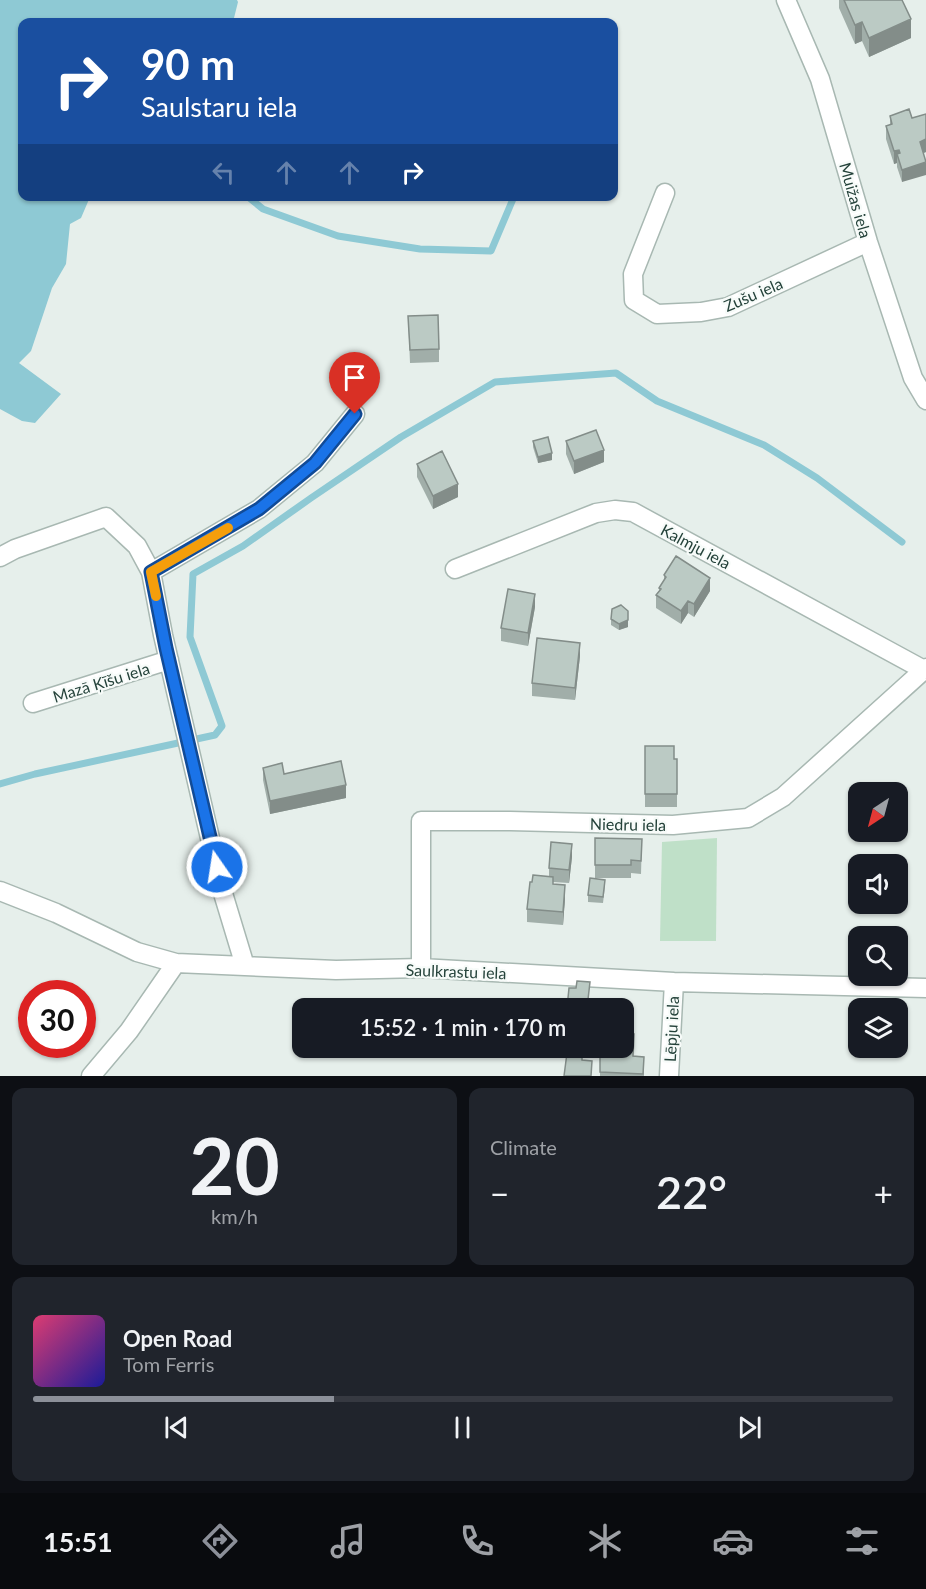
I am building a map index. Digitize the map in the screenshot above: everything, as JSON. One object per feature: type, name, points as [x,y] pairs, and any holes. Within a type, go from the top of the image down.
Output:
[{"type":"street","name":"Muižas iela","points":[[786,0],[820,80],[868,242],[913,378],[926,400]]},
{"type":"street","name":"Zušu iela","points":[[665,193],[633,274],[634,300],[657,314],[701,312],[728,307],[868,242]]},
{"type":"street","points":[[151,572],[259,509],[315,463],[355,414]]},
{"type":"street","name":"Kalmju iela","points":[[456,569],[596,513],[615,510],[633,512],[925,669]]},
{"type":"street","points":[[0,557],[15,549],[106,517],[137,546],[151,572],[220,878],[245,966]]},
{"type":"street","name":"Mazā Ķīšu iela","points":[[33,703],[169,660]]},
{"type":"street","name":"Niedru iela","points":[[421,968],[421,821],[673,825],[748,818],[783,797],[925,669]]},
{"type":"street","name":"Saulkrastu iela","points":[[0,891],[56,913],[137,952],[176,963],[336,970],[421,968],[674,982],[926,988]]},
{"type":"street","points":[[91,1076],[129,1031],[176,963]]},
{"type":"street","name":"Lēpju iela","points":[[669,1076],[674,982]]},
{"type":"green space","points":[[717,838],[716,941],[660,941],[662,842]]},
{"type":"water","points":[[0,0],[237,0],[234,18],[18,18],[18,201],[88,201],[81,218],[70,224],[66,264],[52,288],[31,351],[19,363],[61,394],[35,423],[22,421],[0,409]]},
{"type":"building","points":[[844,0],[902,0],[911,19],[869,38],[862,22],[855,25]]},
{"type":"building","points":[[909,109],[912,118],[926,114],[926,139],[920,142],[926,162],[902,170],[897,154],[900,153],[899,150],[894,151],[886,126],[892,124],[890,116]]},
{"type":"building","points":[[438,315],[439,349],[410,350],[408,316]]},
{"type":"building","points":[[596,430],[604,450],[574,461],[566,441]]},
{"type":"building","points":[[548,437],[552,453],[538,457],[533,441]]},
{"type":"building","points":[[442,451],[458,484],[433,496],[417,464]]},
{"type":"building","points":[[676,556],[710,578],[694,604],[688,601],[681,611],[656,595],[666,577],[664,575]]},
{"type":"building","points":[[508,589],[535,594],[528,633],[501,628]]},
{"type":"building","points":[[621,605],[628,611],[628,620],[619,624],[611,619],[612,609]]},
{"type":"building","points":[[537,638],[580,643],[575,688],[532,683]]},
{"type":"building","points":[[645,746],[674,746],[674,759],[677,759],[677,794],[645,794]]},
{"type":"building","points":[[341,761],[346,785],[270,801],[263,768],[282,763],[284,774]]},
{"type":"building","points":[[595,838],[642,839],[641,861],[631,860],[631,865],[595,865]]},
{"type":"building","points":[[551,842],[572,844],[569,870],[549,868]]},
{"type":"building","points":[[533,875],[553,877],[553,884],[565,885],[563,912],[527,909]]},
{"type":"building","points":[[590,878],[605,880],[603,897],[588,895]]},
{"type":"building","points":[[577,981],[590,982],[588,998],[568,998],[569,988],[576,988]]},
{"type":"building","points":[[644,1057],[643,1074],[600,1072],[600,1058]]},
{"type":"building","points":[[566,1058],[582,1058],[582,1060],[592,1061],[591,1076],[564,1076]]},
{"type":"waterway","points":[[253,201],[263,209],[338,236],[420,249],[491,251],[512,201]]},
{"type":"waterway","points":[[0,784],[35,774],[215,735],[222,726],[190,637],[193,574],[243,546],[401,437],[495,382],[616,373],[657,401],[764,445],[817,478],[902,542]]},
{"type":"slow traffic","points":[[156,596],[151,572],[228,528]]},
{"type":"route","points":[[217,867],[166,648],[151,572],[259,509],[315,463],[355,414]]}]
